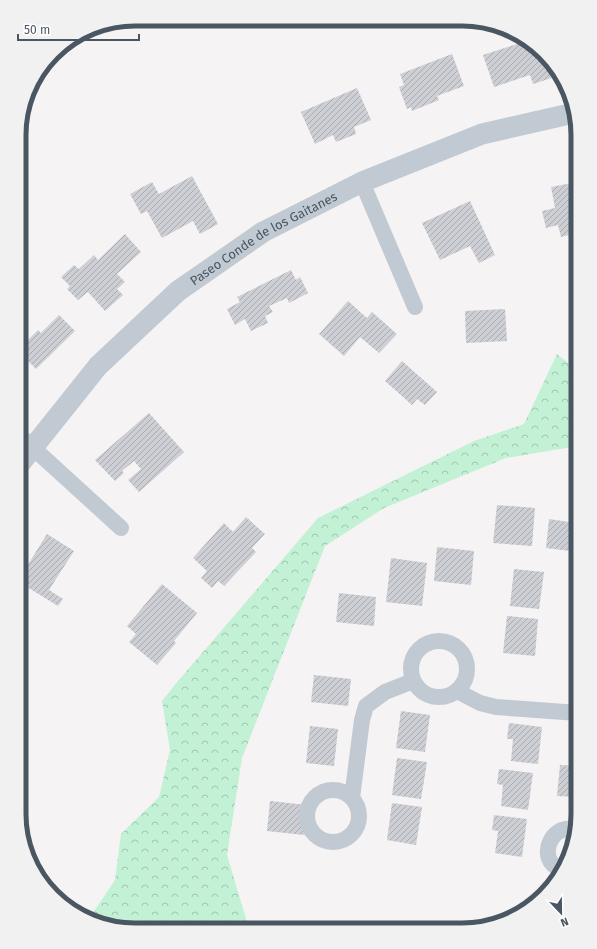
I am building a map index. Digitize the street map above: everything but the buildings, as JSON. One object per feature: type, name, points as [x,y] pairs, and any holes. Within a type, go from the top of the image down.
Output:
[{"type":"street","name":"Paseo Conde de los Gaitanes","points":[[26,442],[98,366],[178,290],[263,232],[362,182],[482,134],[569,114]]},
{"type":"street","points":[[362,182],[415,307]]},
{"type":"street","points":[[26,442],[121,528]]},
{"type":"street","points":[[442,640],[452,644],[461,651],[467,661],[468,672],[464,683],[457,691],[447,696],[436,698],[426,694],[417,688],[413,681],[410,667],[414,656],[421,647],[430,642],[442,640]]},
{"type":"street","points":[[352,798],[362,720],[366,706],[385,692],[413,681]]},
{"type":"street","points":[[457,691],[480,703],[496,707],[571,712]]},
{"type":"street","points":[[557,867],[551,862],[547,847],[550,839],[556,833],[570,829]]},
{"type":"green space","points":[[557,354],[571,365],[571,447],[506,458],[384,508],[325,546],[242,758],[227,855],[247,923],[135,923],[107,919],[90,913],[95,910],[115,880],[121,834],[159,797],[170,750],[162,701],[318,518],[474,441],[524,424]]}]
